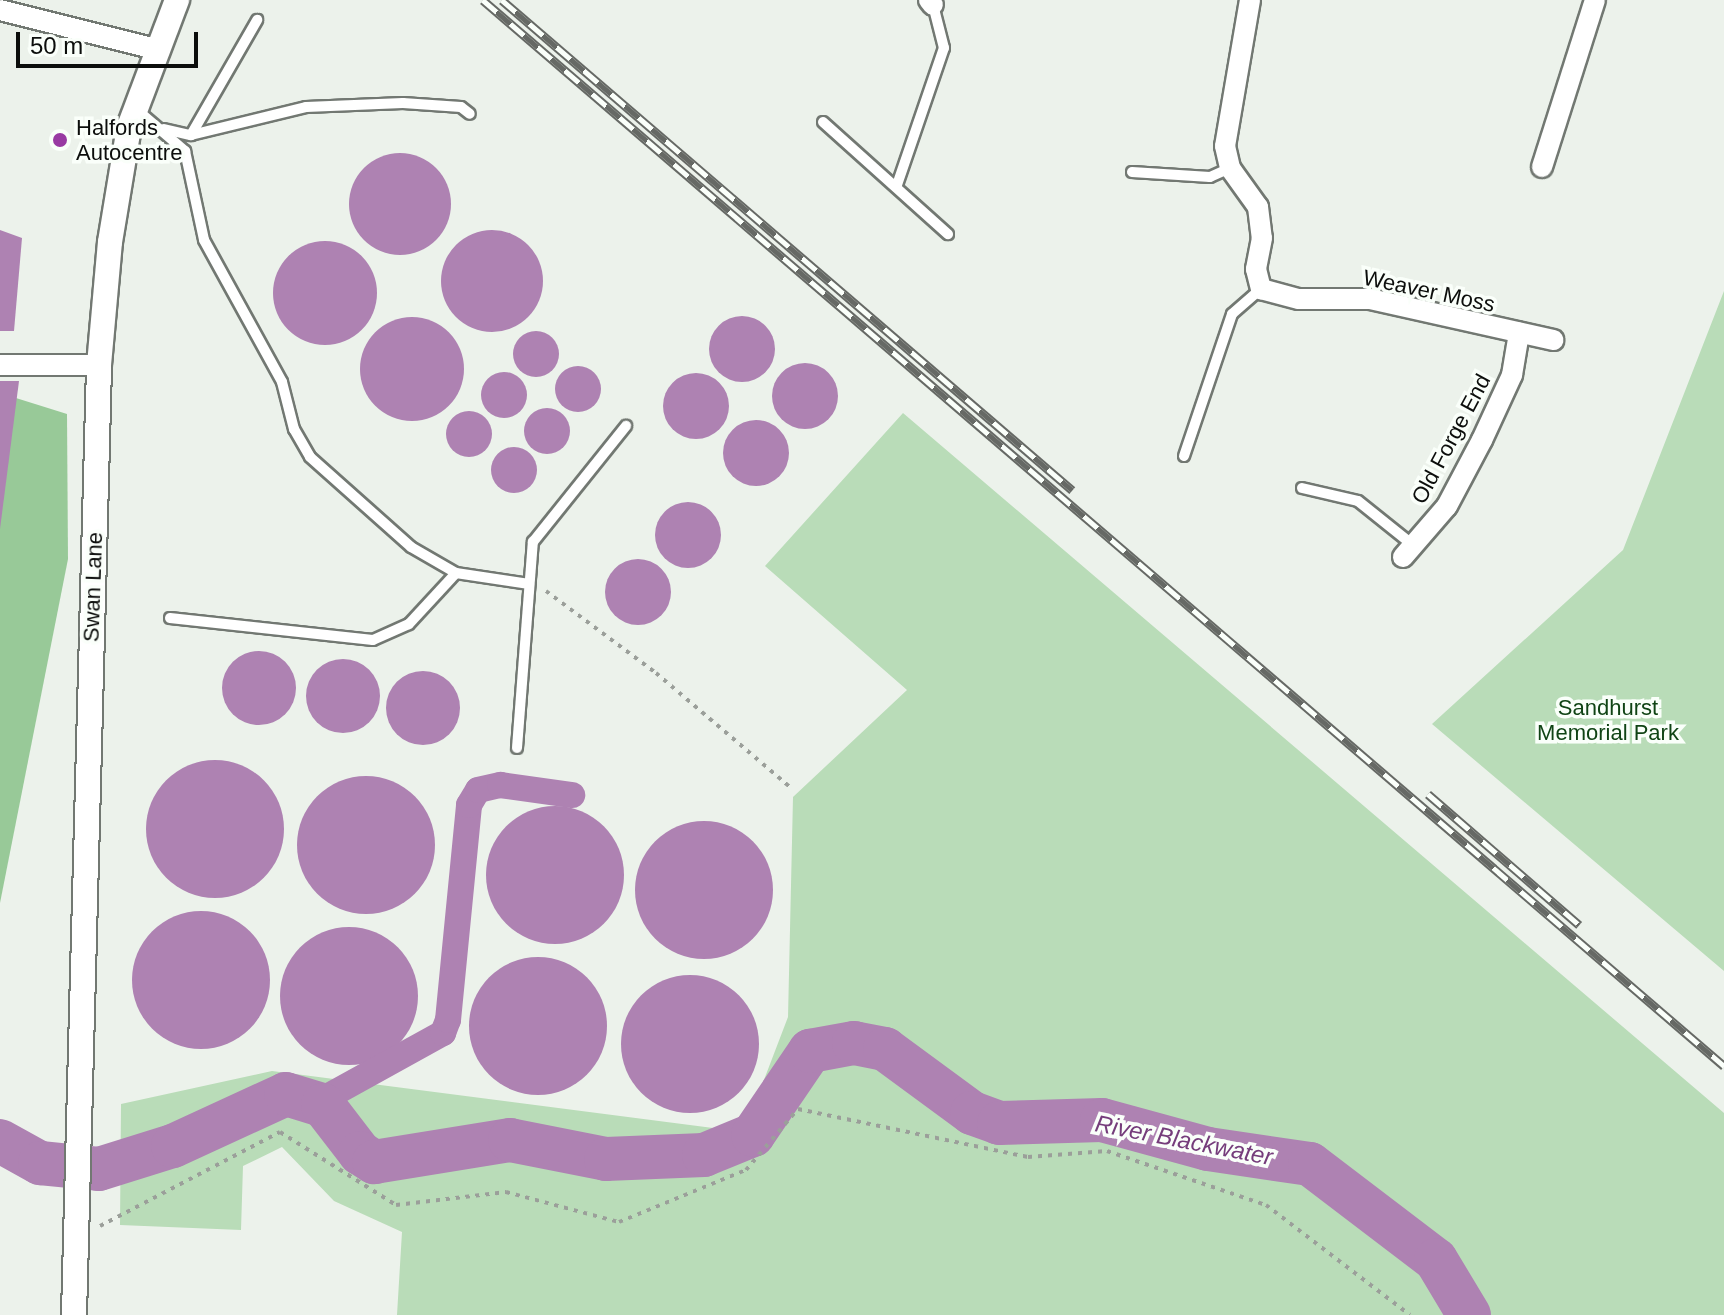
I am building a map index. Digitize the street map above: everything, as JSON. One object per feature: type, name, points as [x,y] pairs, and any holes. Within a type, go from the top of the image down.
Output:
[{"type":"street","name":"Swan Lane","points":[[74,1315],[99,365],[112,229],[135,108],[155,49],[177,0]]},
{"type":"street","points":[[1250,0],[1225,146],[1230,168],[1258,207],[1262,238],[1256,269],[1261,289]]},
{"type":"street","points":[[1542,167],[1595,0]]},
{"type":"street","points":[[0,10],[155,49]]},
{"type":"street","name":"Weaver Moss","points":[[1261,289],[1299,299],[1370,299],[1553,340]]},
{"type":"street","name":"Old Forge End","points":[[1408,551],[1447,506],[1482,440],[1512,375],[1519,333]]},
{"type":"street","points":[[0,365],[99,365]]},
{"type":"lane","points":[[897,185],[944,48],[931,2]]},
{"type":"lane","points":[[191,135],[257,20]]},
{"type":"lane","points":[[162,129],[191,135],[306,107],[403,103],[461,107],[470,114]]},
{"type":"lane","points":[[135,108],[185,151],[204,240],[282,382],[294,429],[310,457],[411,547],[456,573],[529,584]]},
{"type":"lane","points":[[823,122],[897,185],[948,234]]},
{"type":"lane","points":[[1132,172],[1210,177],[1230,168]]},
{"type":"lane","points":[[1184,456],[1232,314],[1261,289]]},
{"type":"lane","points":[[517,748],[533,542],[626,426]]},
{"type":"lane","points":[[1302,488],[1358,501],[1408,551]]},
{"type":"lane","points":[[170,618],[373,640],[409,624],[456,573]]},
{"type":"path","points":[[529,584],[559,596],[791,788]]},
{"type":"path","points":[[77,1238],[280,1132],[396,1205],[506,1192],[619,1222],[746,1170],[798,1109],[1028,1157],[1107,1151],[1121,1155],[1266,1205],[1410,1315]]},
{"type":"green space","name":"Sandhurst Memorial Park","points":[[1724,291],[1724,971],[1432,724],[1623,550]]},
{"type":"green space","points":[[0,393],[67,414],[68,559],[0,903]]},
{"type":"green space","points":[[903,413],[1724,1113],[1724,1315],[397,1315],[402,1232],[334,1201],[282,1147],[243,1166],[241,1230],[120,1225],[121,1104],[272,1071],[744,1132],[788,1017],[793,797],[907,690],[765,566]]},
{"type":"shaded area","points":[[400,153],[420,156],[443,175],[448,184],[451,204],[448,224],[429,247],[420,252],[400,255],[380,252],[357,233],[352,224],[349,204],[352,184],[371,161],[380,156]]},
{"type":"shaded area","points":[[0,230],[22,238],[14,331],[0,331]]},
{"type":"shaded area","points":[[492,230],[512,233],[535,252],[540,261],[543,281],[540,301],[521,324],[512,329],[492,332],[472,329],[449,310],[444,301],[441,281],[444,261],[463,238],[472,233]]},
{"type":"shaded area","points":[[325,241],[345,245],[368,264],[377,293],[373,313],[354,336],[325,345],[305,341],[282,322],[273,293],[277,273],[296,250]]},
{"type":"shaded area","points":[[742,316],[765,326],[775,349],[765,372],[742,382],[719,372],[709,349],[719,326]]},
{"type":"shaded area","points":[[412,317],[432,321],[455,340],[464,369],[460,389],[441,412],[412,421],[392,417],[369,398],[360,369],[364,349],[383,326]]},
{"type":"shaded area","points":[[536,331],[552,338],[559,354],[552,370],[536,377],[520,370],[513,354],[520,338]]},
{"type":"shaded area","points":[[805,363],[828,373],[838,396],[828,419],[805,429],[782,419],[772,396],[782,373]]},
{"type":"shaded area","points":[[578,366],[594,373],[601,389],[594,405],[578,412],[562,405],[555,389],[562,373]]},
{"type":"shaded area","points":[[504,372],[520,379],[527,395],[520,411],[504,418],[488,411],[481,395],[488,379]]},
{"type":"shaded area","points":[[696,373],[719,383],[729,406],[719,429],[696,439],[673,429],[663,406],[673,383]]},
{"type":"shaded area","points":[[0,381],[19,381],[0,529]]},
{"type":"shaded area","points":[[547,408],[563,415],[570,431],[563,447],[547,454],[531,447],[524,431],[531,415]]},
{"type":"shaded area","points":[[469,411],[485,418],[492,434],[485,450],[469,457],[453,450],[446,434],[453,418]]},
{"type":"shaded area","points":[[756,420],[779,430],[789,453],[779,476],[756,486],[733,476],[723,453],[733,430]]},
{"type":"shaded area","points":[[514,447],[530,454],[537,470],[530,486],[514,493],[498,486],[491,470],[498,454]]},
{"type":"shaded area","points":[[688,502],[711,512],[721,535],[711,558],[688,568],[665,558],[655,535],[665,512]]},
{"type":"shaded area","points":[[638,559],[661,569],[671,592],[661,615],[638,625],[615,615],[605,592],[615,569]]},
{"type":"shaded area","points":[[252,651],[266,651],[280,657],[290,667],[296,688],[290,709],[280,719],[266,725],[252,725],[238,719],[228,709],[222,695],[222,681],[228,667],[238,657]]},
{"type":"shaded area","points":[[336,659],[350,659],[364,665],[374,675],[380,696],[374,717],[364,727],[350,733],[336,733],[322,727],[312,717],[306,703],[306,689],[312,675],[322,665]]},
{"type":"shaded area","points":[[416,671],[430,671],[444,677],[454,687],[460,708],[454,729],[444,739],[430,745],[416,745],[402,739],[392,729],[386,715],[386,701],[392,687],[402,677]]},
{"type":"shaded area","points":[[215,760],[242,765],[264,780],[279,802],[284,829],[279,856],[264,878],[242,893],[215,898],[188,893],[166,878],[151,856],[146,829],[151,802],[166,780],[188,765]]},
{"type":"shaded area","points":[[366,776],[393,781],[415,796],[430,818],[435,845],[430,872],[415,894],[393,909],[366,914],[339,909],[317,894],[302,872],[297,845],[302,818],[317,796],[339,781]]},
{"type":"shaded area","points":[[555,806],[582,811],[604,826],[619,848],[624,875],[619,902],[604,924],[582,939],[555,944],[528,939],[506,924],[491,902],[486,875],[491,848],[506,826],[528,811]]},
{"type":"shaded area","points":[[704,821],[731,826],[753,841],[768,863],[773,890],[768,917],[753,939],[731,954],[704,959],[677,954],[655,939],[640,917],[635,890],[640,863],[655,841],[677,826]]},
{"type":"shaded area","points":[[201,911],[228,916],[250,931],[265,953],[270,980],[265,1007],[250,1029],[228,1044],[201,1049],[174,1044],[152,1029],[137,1007],[132,980],[137,953],[152,931],[174,916]]},
{"type":"shaded area","points":[[349,927],[376,932],[398,947],[413,969],[418,996],[413,1023],[398,1045],[376,1060],[349,1065],[322,1060],[300,1045],[285,1023],[280,996],[285,969],[300,947],[322,932]]},
{"type":"shaded area","points":[[538,957],[564,962],[587,977],[602,1000],[607,1026],[602,1052],[587,1075],[564,1090],[538,1095],[512,1090],[489,1075],[474,1052],[469,1026],[474,1000],[489,977],[512,962]]},
{"type":"shaded area","points":[[690,975],[716,980],[739,995],[754,1018],[759,1044],[754,1070],[739,1093],[716,1108],[690,1113],[664,1108],[641,1093],[626,1070],[621,1044],[626,1018],[641,995],[664,980]]},
{"type":"waterway","points":[[318,1102],[443,1033],[448,1020],[469,805],[478,790],[500,785],[572,795]]},
{"type":"waterway","name":"River Blackwater","points":[[0,1141],[40,1163],[99,1169],[173,1146],[286,1094],[323,1105],[360,1153],[374,1162],[510,1140],[606,1159],[704,1155],[753,1135],[810,1051],[854,1043],[885,1049],[972,1113],[999,1123],[1102,1120],[1208,1149],[1310,1164],[1436,1260],[1469,1315]]},
{"type":"railway","points":[[483,0],[1724,1066]]},
{"type":"railway","points":[[502,0],[1072,490]]},
{"type":"railway","points":[[1428,794],[1579,925]]},
{"type":"place","name":"Halfords Autocentre","points":[[60,140]]}]
